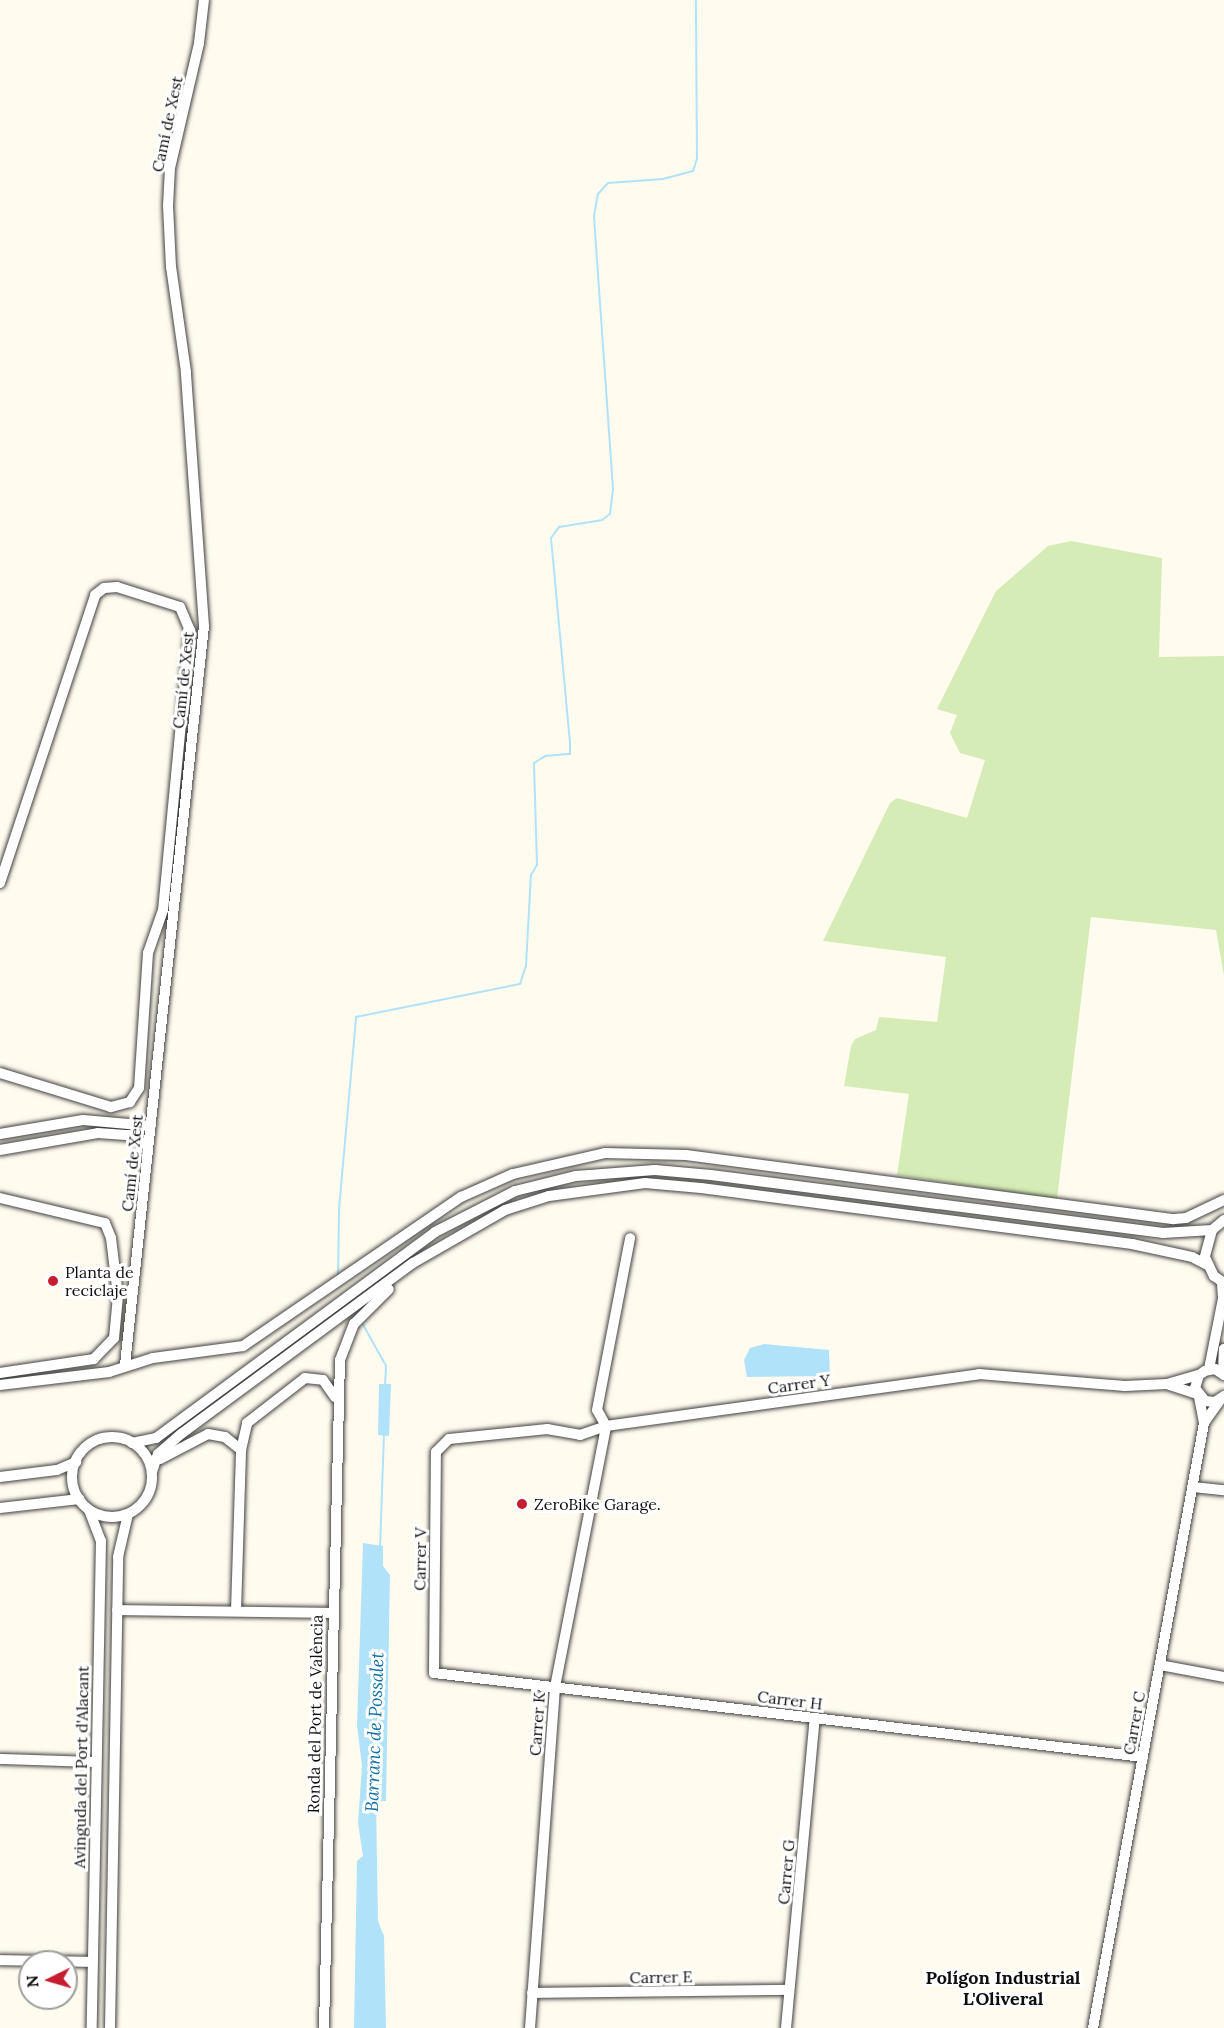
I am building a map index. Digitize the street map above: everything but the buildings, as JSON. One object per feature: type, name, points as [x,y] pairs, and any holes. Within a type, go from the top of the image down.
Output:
[{"type":"street","name":"Camí de Xest","points":[[125,1365],[204,626],[186,372],[171,267],[168,206],[171,168],[199,43],[204,0]]},
{"type":"street","points":[[0,883],[95,595],[104,588],[117,588],[180,607],[190,630],[163,910],[148,953],[139,1088],[130,1102],[111,1107],[0,1074]]},
{"type":"street","points":[[0,1134],[83,1120],[151,1126]]},
{"type":"street","points":[[0,1150],[98,1132],[129,1135],[148,1146]]},
{"type":"street","points":[[0,1385],[109,1372],[125,1365],[243,1346],[461,1197],[513,1174],[605,1153],[686,1155],[1174,1219],[1186,1218],[1224,1200]]},
{"type":"street","points":[[132,1443],[156,1438],[435,1232],[515,1191],[576,1176],[655,1170],[711,1175],[1163,1233],[1212,1230]]},
{"type":"street","points":[[154,1466],[132,1443],[113,1437],[100,1439],[81,1452],[76,1462],[73,1483],[79,1499],[89,1510],[112,1517],[128,1514],[145,1500],[154,1466],[181,1434],[452,1238],[506,1210],[549,1196],[601,1187],[645,1183],[701,1188],[1132,1244],[1192,1257],[1208,1265],[1223,1282],[1223,1298],[1209,1369],[1223,1374],[1224,1349]]},
{"type":"street","name":"Ronda del Port de València","points":[[324,2028],[337,1400],[343,1345],[354,1324],[369,1306],[409,1273],[500,1219],[601,1187]]},
{"type":"street","points":[[0,1198],[105,1223],[111,1238],[118,1296],[114,1338],[93,1359],[0,1373]]},
{"type":"street","points":[[1208,1265],[1206,1242],[1212,1230],[1224,1220]]},
{"type":"street","points":[[606,1426],[597,1410],[630,1238]]},
{"type":"street","name":"Carrer Y","points":[[439,1446],[449,1439],[547,1429],[580,1435],[606,1426],[979,1374],[1125,1386],[1167,1384],[1198,1375],[1209,1369]]},
{"type":"street","name":"Carrer C","points":[[1093,2028],[1204,1423],[1198,1395],[1198,1375]]},
{"type":"street","points":[[236,1611],[241,1450],[247,1423],[295,1382],[314,1377],[323,1380],[337,1400]]},
{"type":"street","name":"Carrer Y","points":[[1167,1384],[1211,1402],[1223,1398]]},
{"type":"street","name":"Carrer C","points":[[1204,1423],[1223,1398]]},
{"type":"street","name":"Carrer K","points":[[530,2028],[555,1687],[606,1426]]},
{"type":"street","points":[[154,1466],[208,1434],[225,1437],[241,1450]]},
{"type":"street","name":"Carrer V","points":[[434,1673],[439,1446]]},
{"type":"street","points":[[0,1477],[57,1470],[76,1462]]},
{"type":"street","points":[[1193,1487],[1224,1490]]},
{"type":"street","points":[[0,1508],[79,1499]]},
{"type":"street","name":"Avinguda del Port d'Alacant","points":[[89,1510],[101,1541],[92,2028]]},
{"type":"street","name":"Avinguda del Port d'Alacant","points":[[110,2028],[118,1557],[128,1514]]},
{"type":"street","points":[[117,1610],[332,1613]]},
{"type":"street","points":[[1160,1665],[1224,1677]]},
{"type":"street","name":"Carrer H","points":[[434,1673],[1143,1757]]},
{"type":"street","name":"Carrer G","points":[[786,2028],[815,1718]]},
{"type":"street","points":[[0,1760],[96,1762]]},
{"type":"street","points":[[0,1960],[92,1962]]},
{"type":"street","name":"Carrer E","points":[[532,1993],[789,1990]]},
{"type":"green space","points":[[1071,541],[1162,558],[1159,657],[1224,656],[1224,976],[1216,930],[1091,917],[1057,1199],[897,1175],[909,1094],[844,1086],[851,1046],[855,1039],[876,1030],[879,1017],[937,1022],[946,957],[823,941],[890,803],[897,798],[967,818],[985,760],[960,753],[950,733],[957,715],[937,709],[996,591],[1048,546]]},
{"type":"water","points":[[764,1344],[829,1350],[830,1376],[747,1377],[744,1360],[750,1348]]},
{"type":"water","points":[[379,1384],[391,1384],[389,1436],[378,1435]]},
{"type":"water","points":[[363,1543],[383,1546],[383,1566],[390,1575],[386,1801],[376,1801],[378,1921],[384,1936],[386,2028],[354,2028],[357,1861],[363,1856],[358,1823],[362,1766],[357,1725]]},
{"type":"waterway","points":[[338,1276],[339,1209],[356,1017],[520,984],[526,966],[531,875],[537,865],[534,763],[545,756],[570,754],[551,538],[559,527],[602,520],[610,514],[613,489],[594,216],[598,194],[608,183],[663,179],[693,171],[697,159],[696,0]]},
{"type":"waterway","points":[[361,1321],[386,1366],[385,1384]]},
{"type":"waterway","name":"Barranc de Possalet","points":[[380,1548],[384,1435]]},
{"type":"place","name":"Planta de reciclaje","points":[[53,1281]]},
{"type":"place","name":"ZeroBike Garage.","points":[[522,1504]]},
{"type":"district","name":"Polígon Industrial L'Oliveral","points":[[1003,1989]]}]
